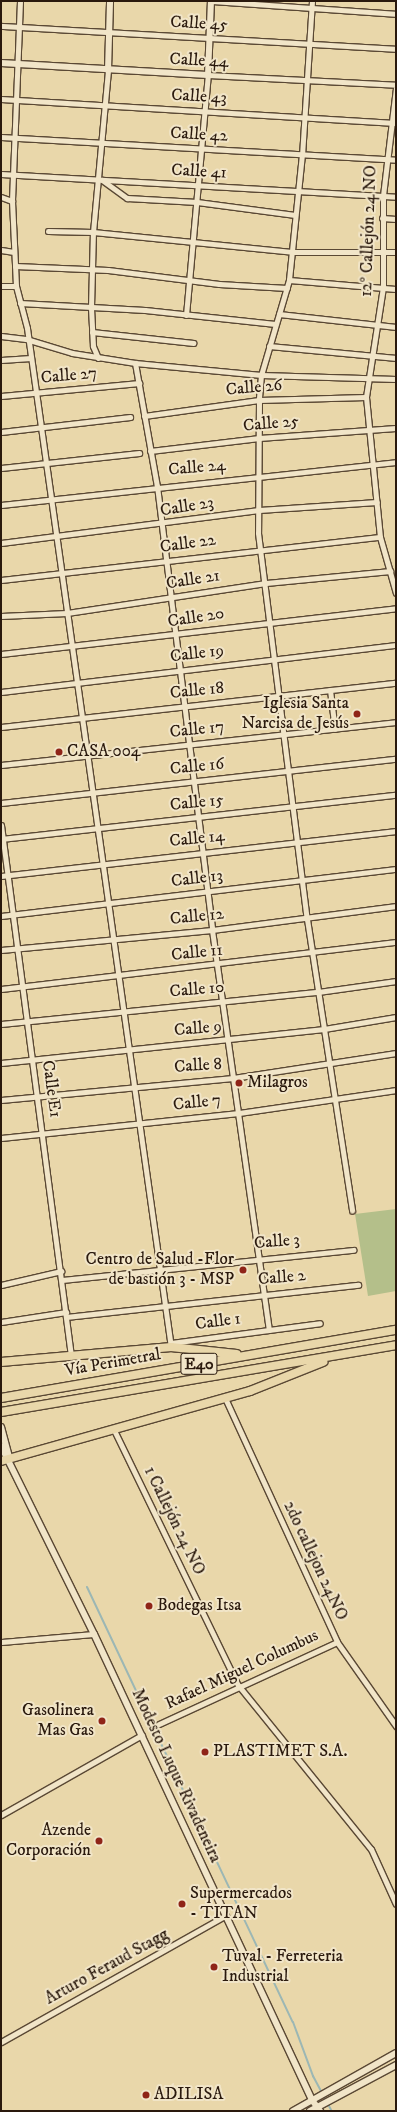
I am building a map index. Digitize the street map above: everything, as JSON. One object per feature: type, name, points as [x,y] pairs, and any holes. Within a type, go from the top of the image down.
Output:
[{"type":"highway","name":"Vía Perimetral","points":[[1,1398],[396,1330]]},
{"type":"highway","points":[[1,1362],[171,1345],[247,1356]]},
{"type":"highway","name":"Vía Perimetral","points":[[1,1412],[396,1345]]},
{"type":"highway","points":[[1,1461],[113,1428],[225,1398],[337,1356]]},
{"type":"street","points":[[20,1],[16,65],[15,175],[12,201],[16,286],[31,358],[171,1345]]},
{"type":"street","points":[[98,358],[92,332],[91,307],[93,232],[99,180],[103,106],[108,70],[110,1]]},
{"type":"street","points":[[186,315],[188,280],[193,242],[200,150],[208,75],[211,1],[396,14]]},
{"type":"street","points":[[312,1],[302,154],[289,280],[261,375],[259,400],[260,548],[276,658],[292,807],[307,919],[352,1211]]},
{"type":"street","name":"Calle 45","points":[[1,26],[19,26],[109,34],[209,38],[396,49]]},
{"type":"street","name":"Calle 44","points":[[1,64],[396,86]]},
{"type":"street","name":"12° Callejón 24 NO","points":[[396,86],[395,123],[386,158],[383,196],[383,287],[375,356],[368,375],[366,396],[380,537],[396,593]]},
{"type":"street","name":"Calle 43","points":[[1,99],[103,106],[304,116],[395,123]]},
{"type":"street","name":"Calle 42","points":[[1,137],[200,150],[386,158],[396,160]]},
{"type":"street","name":"Calle 41","points":[[1,174],[396,197]]},
{"type":"street","points":[[99,180],[127,198],[196,202],[295,215]]},
{"type":"street","points":[[1,197],[12,201]]},
{"type":"street","points":[[382,218],[396,219]]},
{"type":"street","points":[[48,231],[93,232],[292,252],[383,250],[396,252]]},
{"type":"street","points":[[1,250],[14,252]]},
{"type":"street","points":[[15,266],[92,269],[188,280],[287,288]]},
{"type":"street","points":[[289,280],[396,289]]},
{"type":"street","points":[[1,286],[16,286]]},
{"type":"street","points":[[20,303],[91,307],[275,324]]},
{"type":"street","points":[[279,314],[396,328]]},
{"type":"street","points":[[92,332],[193,343]]},
{"type":"street","points":[[1,336],[26,339],[98,358],[135,363],[261,375],[368,375],[396,379]]},
{"type":"street","points":[[269,346],[396,358]]},
{"type":"street","points":[[1,360],[31,358]]},
{"type":"street","points":[[135,363],[157,486],[212,930],[269,1330]]},
{"type":"street","name":"Calle 27","points":[[1,396],[139,383]]},
{"type":"street","name":"Calle 26","points":[[144,416],[259,400],[366,396]]},
{"type":"street","points":[[1,432],[130,417]]},
{"type":"street","name":"Calle 25","points":[[150,451],[259,438],[396,428]]},
{"type":"street","points":[[1,468],[46,465],[139,453]]},
{"type":"street","name":"Calle 24","points":[[1,505],[51,501],[157,486],[373,466],[396,462]]},
{"type":"street","name":"Calle 23","points":[[1,543],[162,525],[259,510],[377,502]]},
{"type":"street","name":"Calle 22","points":[[1,580],[166,562],[260,548],[380,537]]},
{"type":"street","name":"Calle 21","points":[[1,616],[67,613],[266,583],[390,571]]},
{"type":"street","name":"Calle 20","points":[[1,654],[175,635],[271,620],[396,608]]},
{"type":"street","name":"Calle 19","points":[[1,692],[276,658],[396,645]]},
{"type":"street","name":"Calle 18","points":[[1,727],[396,683]]},
{"type":"street","points":[[330,690],[335,729]]},
{"type":"street","name":"Calle 17","points":[[1,765],[396,722]]},
{"type":"street","name":"Calle 16","points":[[1,803],[396,759]]},
{"type":"street","name":"Calle 15","points":[[2,839],[396,795]]},
{"type":"street","name":"Calle E1","points":[[1,825],[43,1132],[71,1356]]},
{"type":"street","name":"Calle 14","points":[[1,876],[396,831]]},
{"type":"street","name":"Calle 13","points":[[1,916],[396,868]]},
{"type":"street","name":"Calle 12","points":[[1,950],[212,930],[307,919],[396,906]]},
{"type":"street","name":"Calle 11","points":[[1,989],[118,975],[313,955],[396,942]]},
{"type":"street","name":"Calle 10","points":[[1,1024],[28,1020],[318,992],[396,981]]},
{"type":"street","name":"Calle 9","points":[[1,1063],[129,1048],[228,1040],[324,1029],[396,1017]]},
{"type":"street","name":"Calle 8","points":[[1,1100],[134,1085],[233,1078],[396,1053]]},
{"type":"street","name":"Calle 7","points":[[1,1138],[43,1132],[239,1113],[396,1090]]},
{"type":"street","name":"Calle 3","points":[[62,1280],[259,1257],[352,1250]]},
{"type":"street","points":[[1,1285],[61,1271]]},
{"type":"street","name":"Calle 2","points":[[1,1322],[264,1293],[358,1285]]},
{"type":"street","name":"Calle 1","points":[[171,1345],[320,1323]]},
{"type":"street","name":"2do callejon 24NO","points":[[225,1398],[337,1642],[396,1726]]},
{"type":"street","name":"Modesto Luque Rivadeneira","points":[[1,1427],[10,1458],[142,1735],[312,2100],[315,2110]]},
{"type":"street","name":"1 Callejón 24 NO","points":[[113,1428],[238,1685],[371,1849],[396,1904]]},
{"type":"street","name":"Modesto Luque Rivadeneira","points":[[1,1446],[10,1458]]},
{"type":"street","points":[[1,1642],[94,1634]]},
{"type":"street","name":"Rafael Miguel Columbus","points":[[159,1724],[238,1685],[337,1642]]},
{"type":"street","points":[[1,1815],[142,1735]]},
{"type":"street","name":"Arturo Feraud Stagg","points":[[1,2042],[226,1915]]},
{"type":"street","points":[[293,2111],[396,2053]]},
{"type":"street","points":[[315,2110],[396,2065]]},
{"type":"green space","points":[[396,1209],[396,1291],[368,1296],[355,1214]]},
{"type":"waterway","points":[[87,1587],[293,2022],[313,2076],[332,2111]]},
{"type":"place","name":"Iglesia Santa Narcisa de Jesús","points":[[357,714]]},
{"type":"place","name":"CASA 004","points":[[59,752]]},
{"type":"place","name":"Milagros","points":[[239,1083]]},
{"type":"place","name":"Centro de Salud -Flor de bastión 3 - MSP","points":[[243,1270]]},
{"type":"place","name":"Bodegas Itsa","points":[[149,1606]]},
{"type":"place","name":"Gasolinera Mas Gas","points":[[102,1721]]},
{"type":"place","name":"PLASTIMET S.A.","points":[[205,1752]]},
{"type":"place","name":"Azende Corporación","points":[[99,1841]]},
{"type":"place","name":"Supermercados - TITAN","points":[[182,1904]]},
{"type":"place","name":"Tuval - Ferreteria Industrial","points":[[214,1967]]},
{"type":"place","name":"ADILISA","points":[[146,2095]]}]
